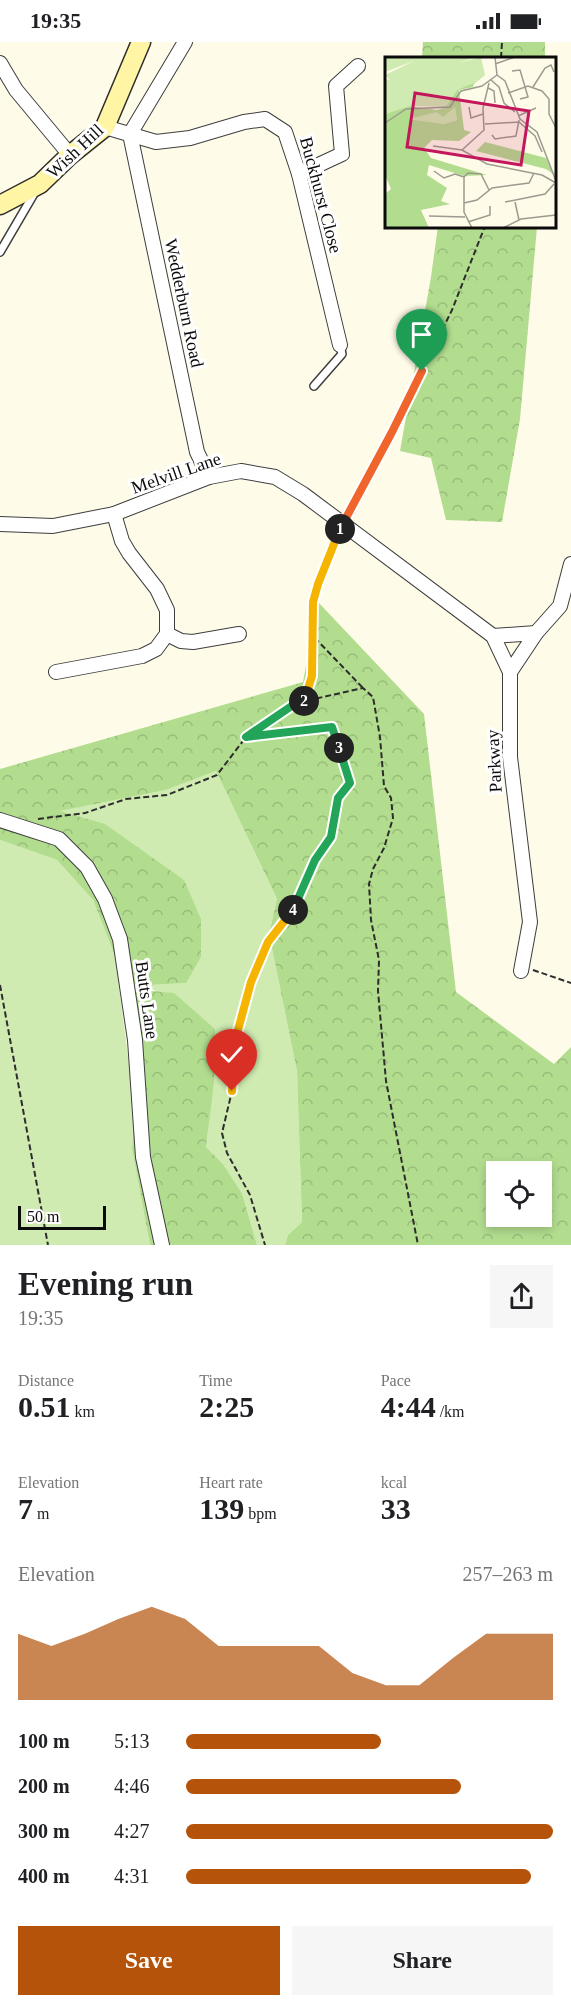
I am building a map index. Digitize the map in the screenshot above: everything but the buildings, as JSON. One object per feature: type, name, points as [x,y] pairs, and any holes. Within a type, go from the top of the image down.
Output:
[{"type":"street","name":"Wish Hill","points":[[0,205],[40,184],[70,155],[105,127],[141,42]]},
{"type":"street","points":[[130,134],[185,42]]},
{"type":"street","points":[[0,63],[16,90],[70,155]]},
{"type":"street","points":[[299,174],[342,154],[336,86],[358,66]]},
{"type":"street","name":"Buckhurst Close","points":[[105,127],[156,142],[190,138],[244,122],[266,119],[285,132],[299,174],[340,345]]},
{"type":"street","name":"Wedderburn Road","points":[[130,134],[197,452],[209,477]]},
{"type":"street","name":"Melvill Lane","points":[[0,524],[54,526],[114,514],[209,477],[241,471],[275,477],[303,494],[493,636]]},
{"type":"street","points":[[56,672],[142,656],[156,649],[167,634],[166,610],[158,589],[129,553],[122,541],[114,514]]},
{"type":"street","points":[[510,672],[536,633],[560,606],[571,564]]},
{"type":"street","points":[[510,672],[493,636],[536,633]]},
{"type":"street","points":[[167,634],[181,641],[193,642],[239,634]]},
{"type":"street","name":"Parkway","points":[[510,672],[510,757],[530,922],[521,969]]},
{"type":"street","name":"Butts Lane","points":[[0,820],[59,838],[87,867],[105,899],[120,939],[135,1040],[143,1157],[162,1245]]},
{"type":"lane","points":[[0,252],[40,184]]},
{"type":"lane","points":[[314,387],[342,354],[340,345]]},
{"type":"path","points":[[501,57],[502,42]]},
{"type":"path","points":[[304,702],[312,676],[313,602],[318,584],[342,524],[392,432],[452,310],[484,228]]},
{"type":"path","points":[[313,636],[373,697],[380,737],[384,786],[391,798],[393,819],[369,884],[371,920],[379,960],[378,991],[386,1081],[418,1245]]},
{"type":"path","points":[[34,819],[86,813],[126,799],[167,795],[217,775],[246,737],[296,703],[363,688]]},
{"type":"path","points":[[246,737],[332,727],[350,783],[338,798],[331,837],[315,860],[296,907],[268,942],[251,982],[235,1041],[232,1091],[222,1132],[227,1153],[250,1195],[265,1245]]},
{"type":"path","points":[[521,969],[571,983]]},
{"type":"path","points":[[0,985],[48,1245]]},
{"type":"green space","points":[[423,42],[545,42],[545,57],[422,57]]},
{"type":"green space","points":[[438,228],[537,228],[520,419],[502,522],[446,520],[431,458],[400,451]]},
{"type":"green space","points":[[318,602],[424,714],[456,992],[554,1064],[571,1047],[571,1245],[285,1245],[288,1235],[302,1222],[297,1071],[269,934],[277,899],[216,771],[166,790],[60,811],[105,824],[184,880],[201,919],[201,957],[186,983],[151,985],[140,990],[174,993],[215,1029],[215,1073],[206,1147],[223,1164],[242,1193],[257,1245],[150,1245],[132,1149],[136,1070],[134,995],[139,989],[115,956],[93,900],[57,860],[0,840],[0,769],[303,682]]},
{"type":"green space","points":[[216,771],[277,899],[269,934],[297,1071],[302,1222],[288,1235],[285,1245],[257,1245],[242,1193],[223,1164],[206,1147],[215,1073],[215,1029],[154,990],[139,990],[151,985],[186,983],[59,811],[166,790]]},
{"type":"green space","points":[[0,840],[57,860],[93,900],[115,956],[134,1103],[132,1149],[150,1245],[0,1245]]},
{"type":"route","points":[[232,1091],[235,1041],[251,982],[268,942],[296,907],[315,860],[331,837],[338,798],[350,783],[332,727],[246,737],[296,703],[304,702],[312,676],[313,602],[318,584],[342,524],[422,371]]}]
